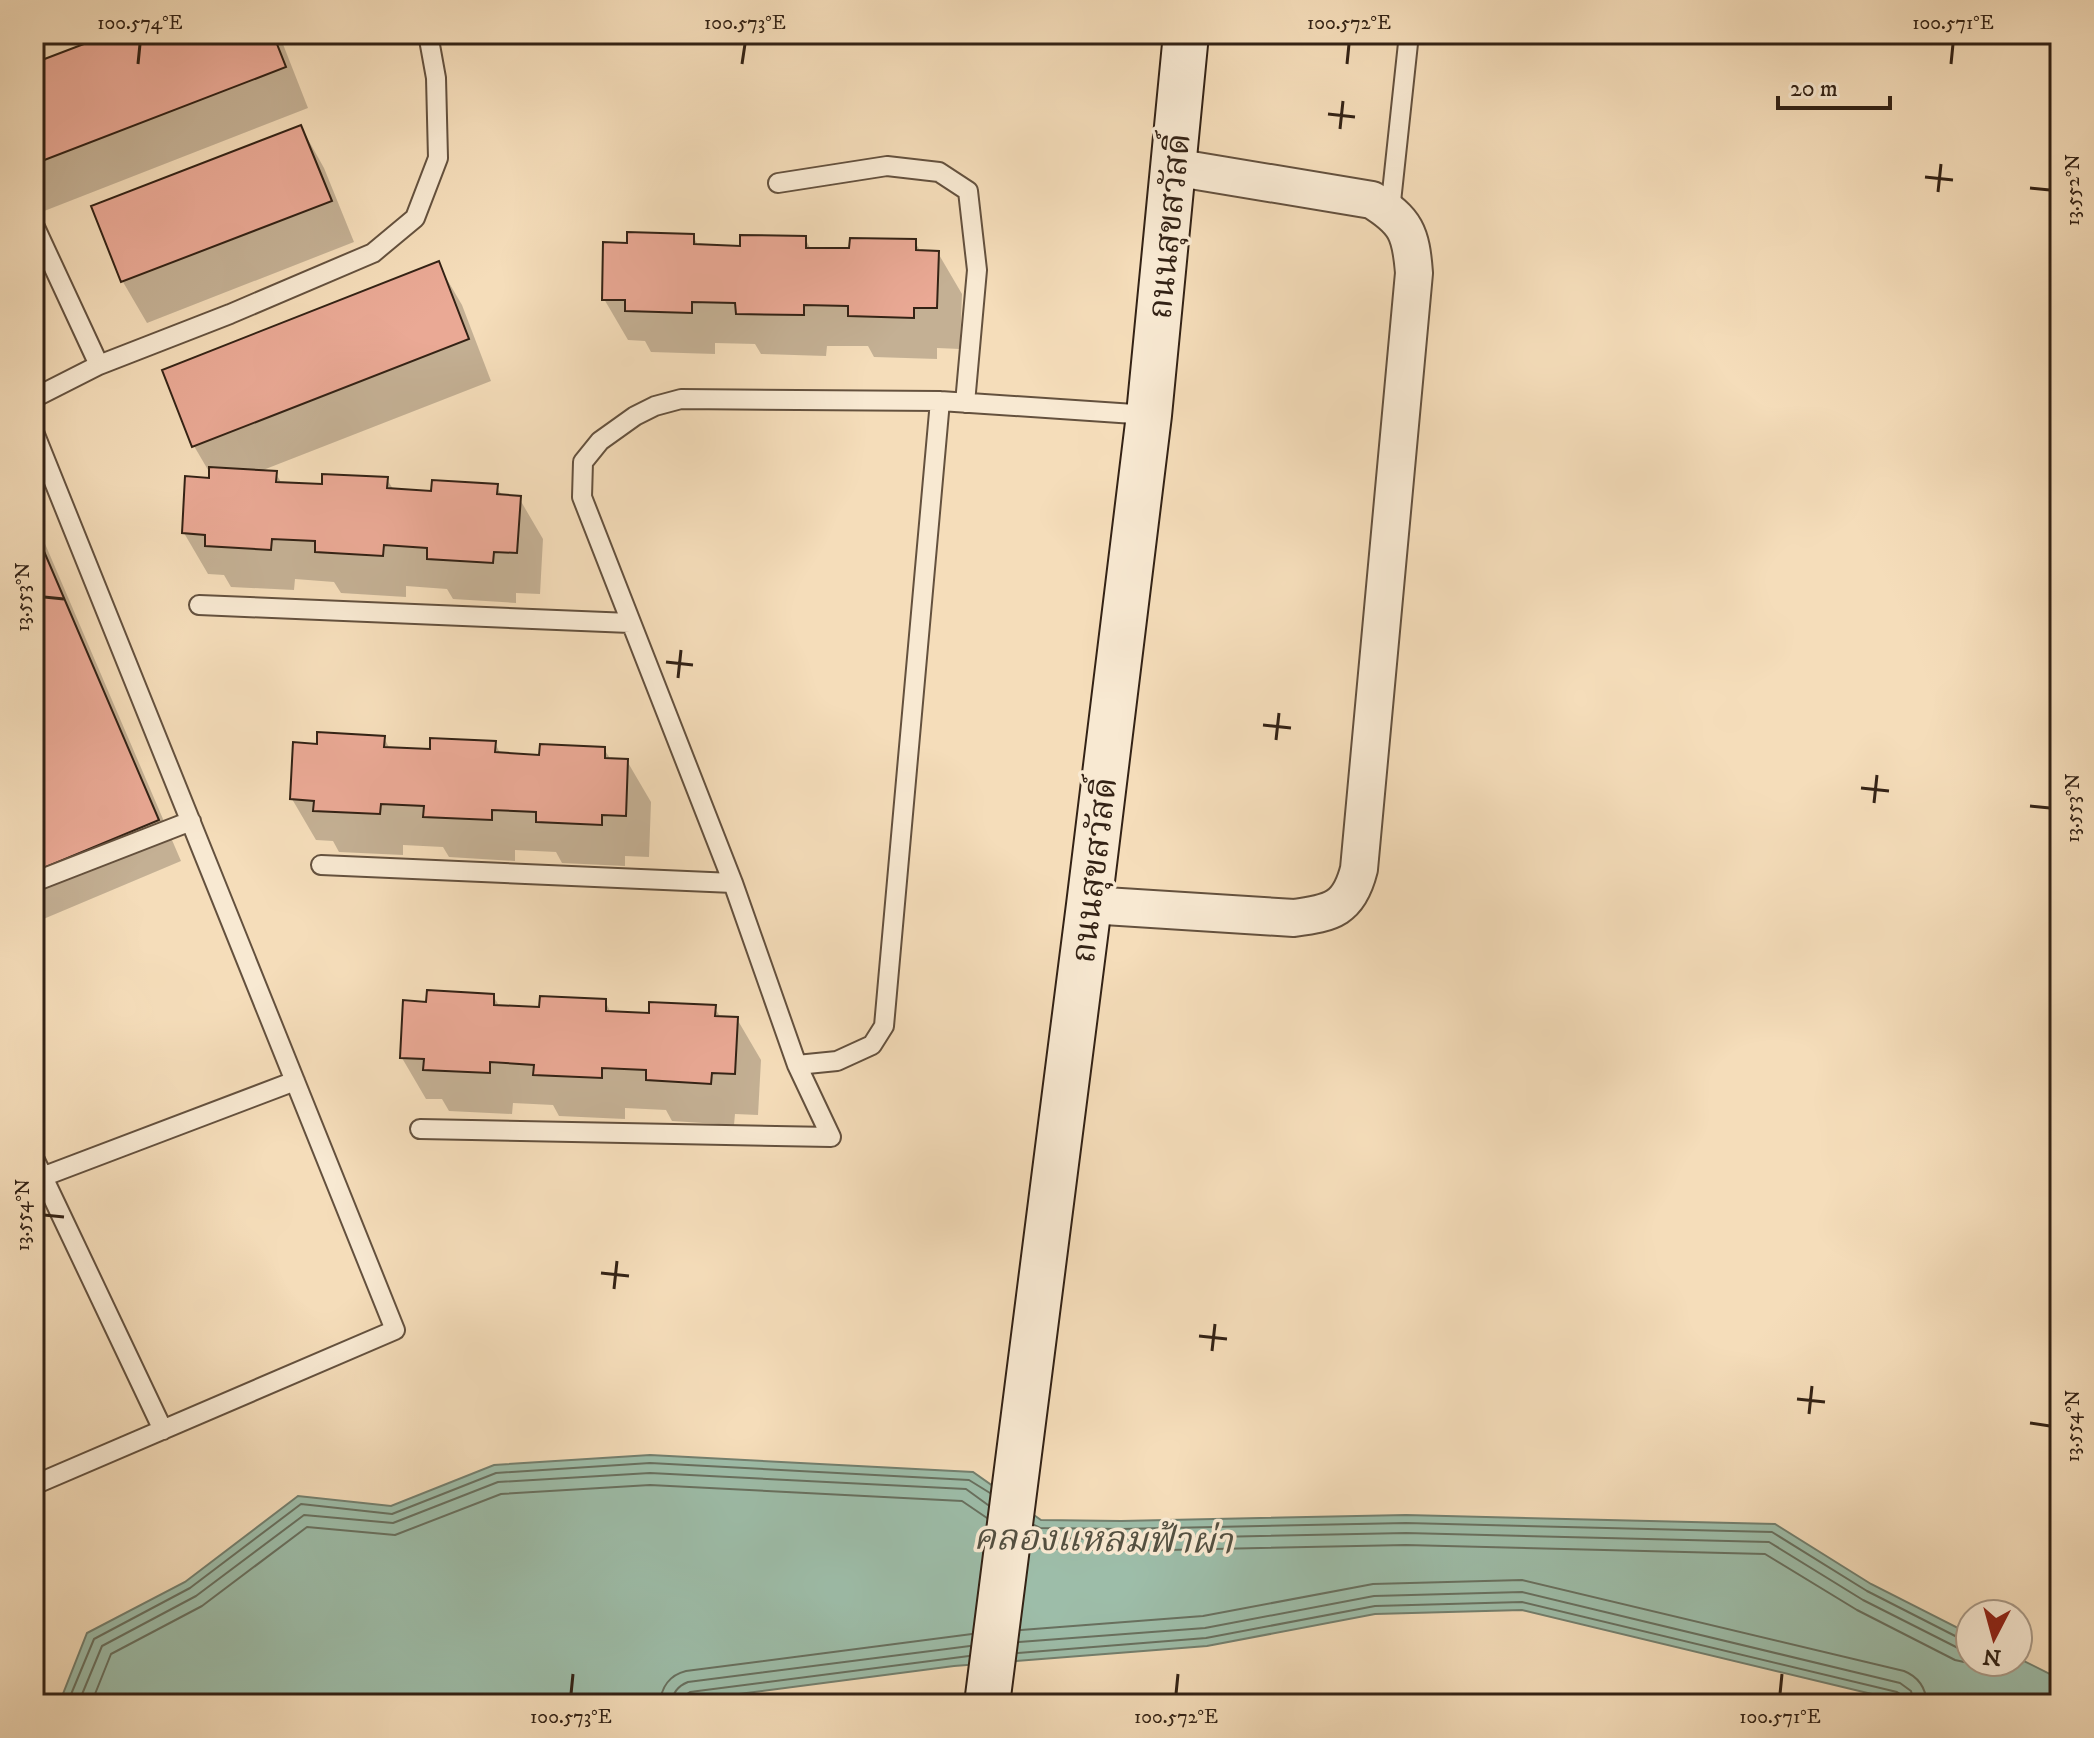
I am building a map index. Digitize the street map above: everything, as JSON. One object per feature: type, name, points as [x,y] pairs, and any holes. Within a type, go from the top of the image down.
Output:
[{"type":"main road","name":"ถนนสุขสวัสดิ์","points":[[988,1693],[1149,415],[1186,34]]},
{"type":"street","points":[[1089,905],[1294,918],[1319,915],[1341,905],[1354,888],[1359,869],[1414,273],[1412,244],[1403,224],[1372,200],[1173,167]]},
{"type":"lane","points":[[34,398],[99,365],[373,253],[415,218],[438,158],[436,78],[428,34]]},
{"type":"lane","points":[[1390,211],[1409,34]]},
{"type":"lane","points":[[778,183],[887,166],[939,172],[968,191],[977,270],[965,403]]},
{"type":"lane","points":[[34,225],[99,365]]},
{"type":"lane","points":[[420,1129],[831,1137],[797,1065],[733,883],[582,497],[583,462],[600,441],[635,416],[655,406],[681,399],[940,401],[1149,415]]},
{"type":"lane","points":[[797,1065],[837,1061],[872,1045],[884,1026],[940,401]]},
{"type":"lane","points":[[34,432],[395,1330],[34,1485]]},
{"type":"lane","points":[[199,605],[630,623]]},
{"type":"lane","points":[[34,882],[191,821]]},
{"type":"lane","points":[[321,865],[733,883]]},
{"type":"lane","points":[[42,1177],[295,1081]]},
{"type":"lane","points":[[34,1158],[163,1430]]},
{"type":"water","name":"คลองแหลมฟ้าผ่า","points":[[650,1455],[973,1472],[1041,1520],[1406,1515],[1775,1524],[1871,1584],[1954,1626],[1954,1678],[2034,1678],[2034,1666],[2060,1679],[2060,1704],[1905,1704],[1522,1610],[1375,1614],[1207,1646],[954,1666],[661,1704],[59,1704],[87,1633],[185,1582],[298,1496],[391,1506],[494,1465]]},
{"type":"building","points":[[110,34],[273,34],[286,67],[34,164],[34,63]]},
{"type":"building","points":[[301,125],[332,201],[121,282],[91,206]]},
{"type":"building","points":[[627,232],[694,234],[694,244],[740,246],[740,235],[806,236],[806,248],[849,248],[850,238],[916,239],[916,250],[939,251],[937,308],[914,308],[914,318],[848,316],[848,306],[804,305],[804,315],[736,314],[735,303],[692,302],[692,313],[625,311],[625,300],[602,300],[603,242],[627,243]]},
{"type":"building","points":[[439,261],[469,339],[192,447],[162,370]]},
{"type":"building","points":[[209,467],[277,471],[276,482],[322,484],[322,474],[388,477],[387,488],[431,491],[432,480],[498,484],[497,494],[521,496],[517,553],[494,552],[493,563],[427,559],[427,548],[384,545],[383,556],[315,552],[315,541],[272,539],[271,550],[205,546],[205,535],[182,533],[185,476],[209,478]]},
{"type":"building","points":[[34,528],[159,820],[34,872]]},
{"type":"building","points":[[317,732],[385,736],[384,747],[430,749],[430,738],[496,741],[495,752],[539,755],[540,744],[605,747],[605,758],[628,759],[626,816],[602,815],[602,825],[536,822],[536,812],[492,810],[492,820],[423,817],[424,806],[381,804],[380,814],[313,811],[314,801],[290,799],[293,742],[317,744]]},
{"type":"building","points":[[427,990],[494,994],[494,1005],[539,1007],[540,996],[606,999],[606,1011],[649,1013],[649,1002],[716,1005],[715,1016],[738,1017],[735,1074],[712,1073],[711,1084],[646,1080],[646,1070],[602,1068],[602,1078],[533,1075],[534,1065],[490,1062],[490,1073],[423,1070],[424,1059],[400,1058],[403,1000],[426,1002]]}]
